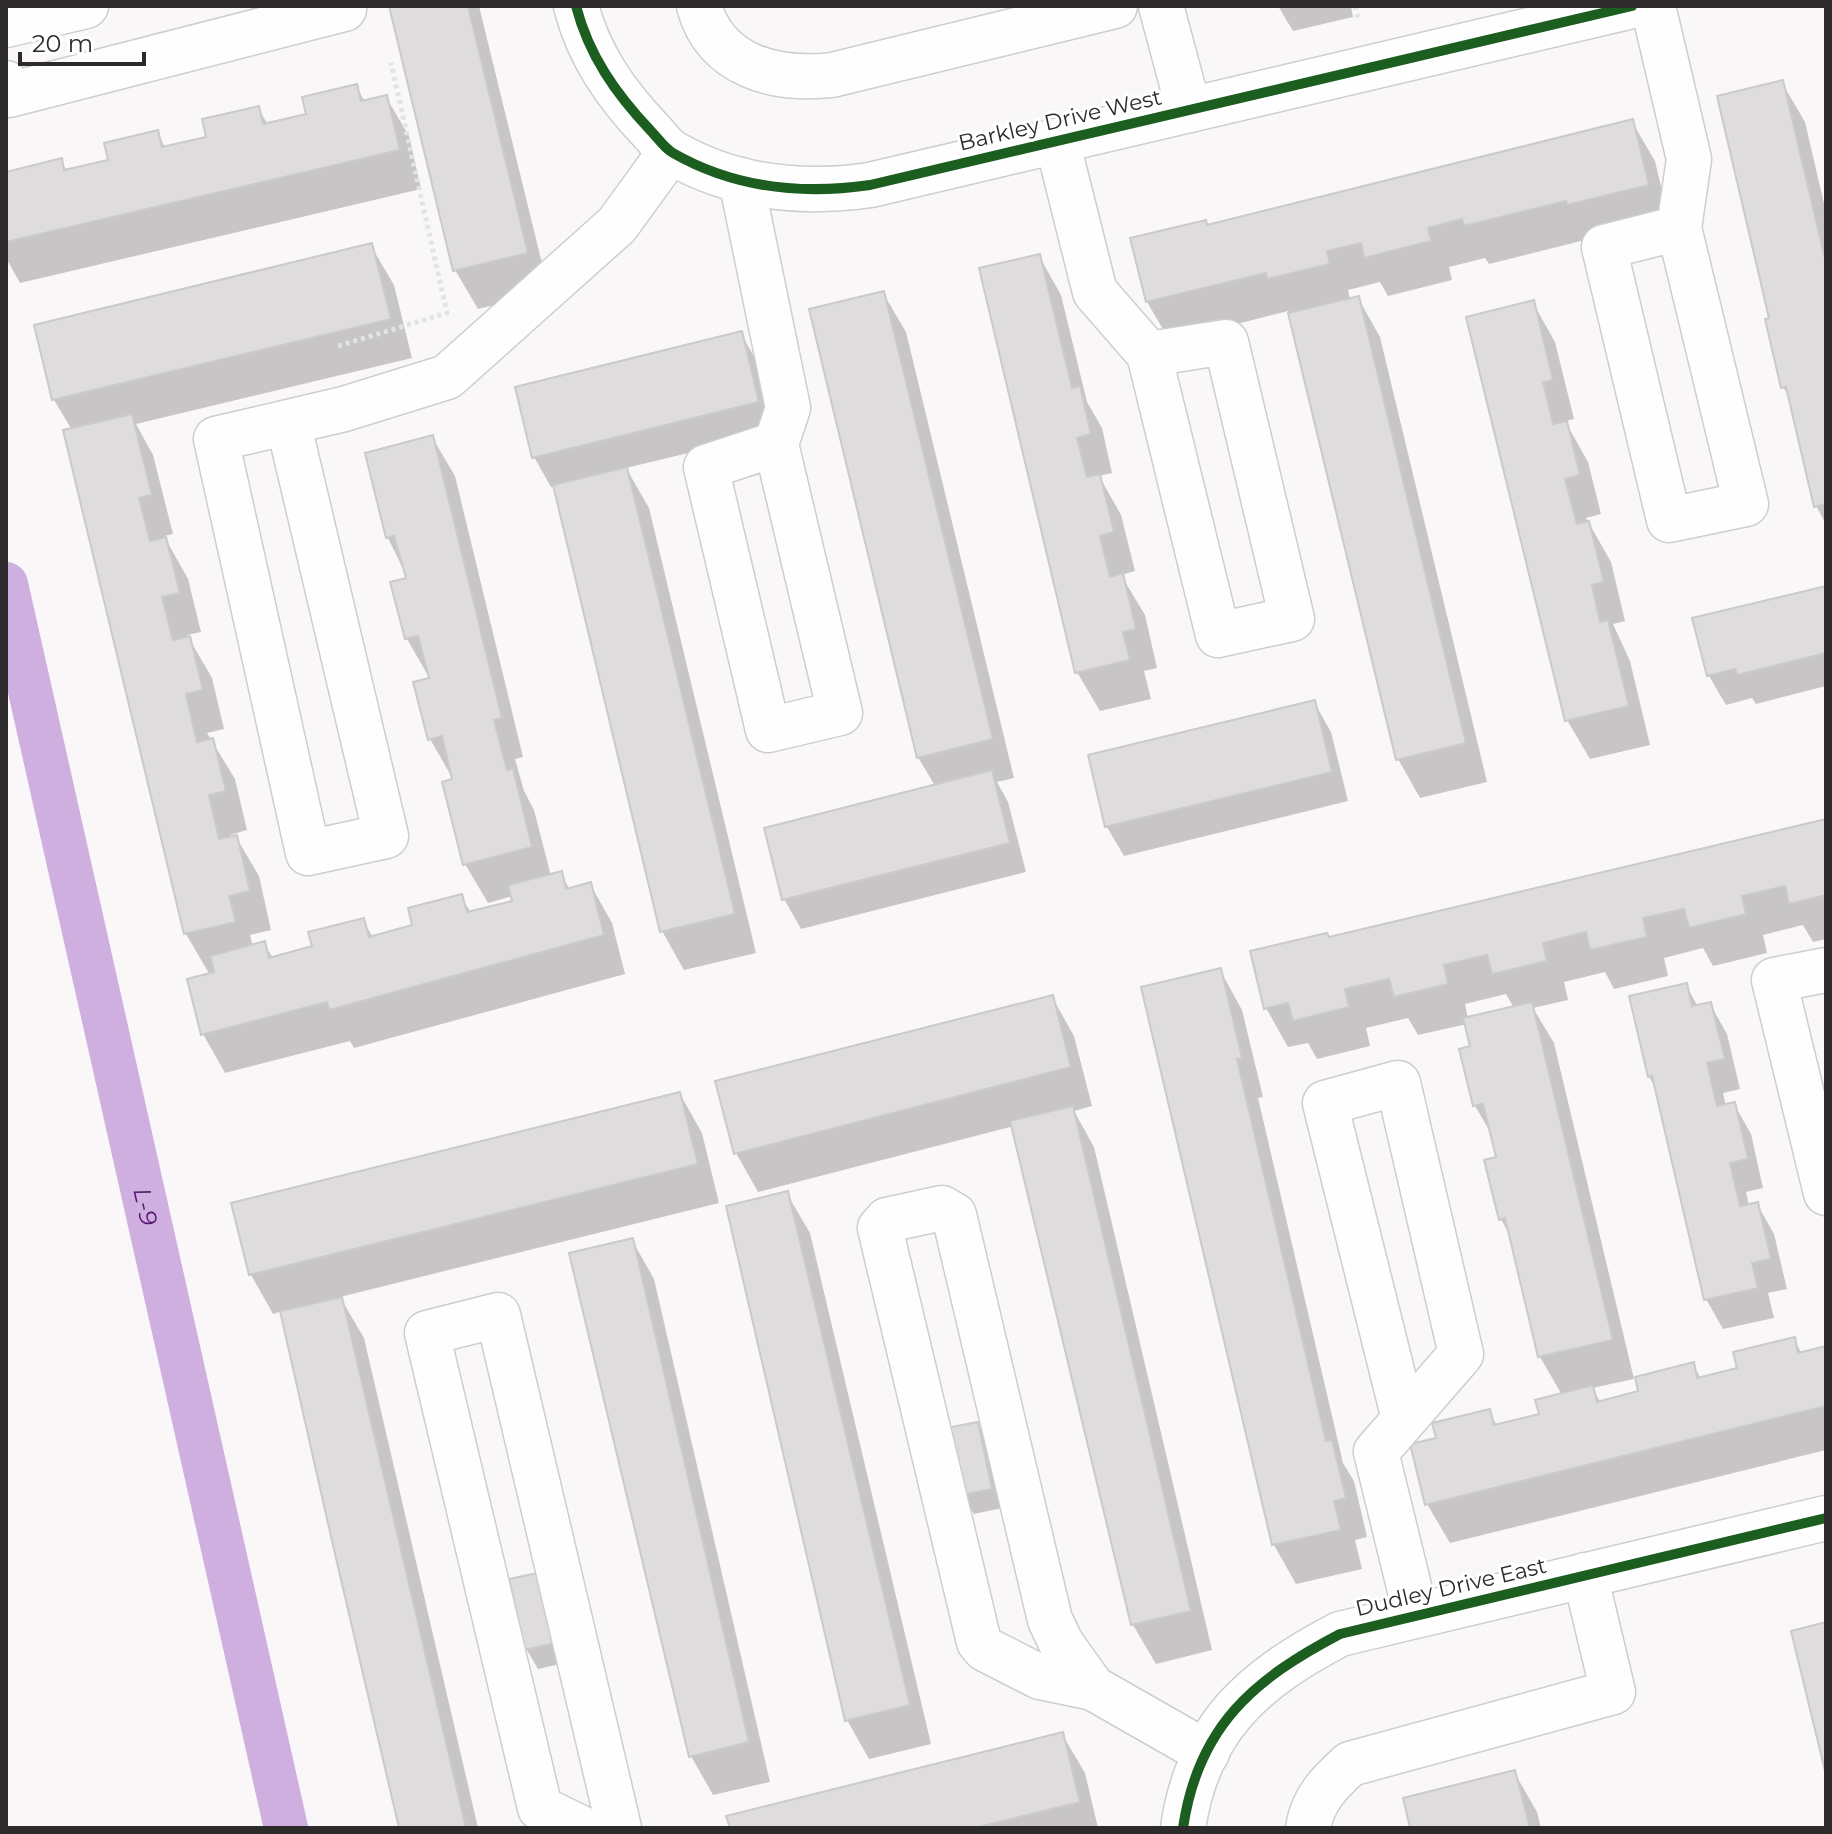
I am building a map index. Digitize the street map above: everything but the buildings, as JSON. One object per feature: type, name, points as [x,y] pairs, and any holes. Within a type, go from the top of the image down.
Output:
[{"type":"street","points":[[6,25],[86,6]]},
{"type":"street","points":[[6,83],[9,95],[344,9],[344,6]]},
{"type":"street","name":"Barkley Drive West","points":[[576,6],[601,69],[619,95],[670,152],[741,180],[801,191],[832,190],[1057,141],[1632,6]]},
{"type":"street","points":[[699,6],[704,25],[729,52],[760,71],[796,79],[832,75],[1115,6]]},
{"type":"street","points":[[1161,6],[1189,110]]},
{"type":"street","points":[[1653,6],[1689,159],[1679,228],[1746,504],[1669,520],[1604,247],[1679,228]]},
{"type":"street","points":[[1057,141],[1095,292],[1149,354],[1218,635],[1292,619],[1226,342],[1149,354]]},
{"type":"street","points":[[288,422],[386,836],[308,853],[216,439],[447,377],[617,225],[670,152]]},
{"type":"street","points":[[741,180],[788,408],[776,444],[840,713],[768,730],[706,467],[776,444]]},
{"type":"street","points":[[1826,970],[1774,980],[1826,1193]]},
{"type":"street","points":[[1404,1419],[1325,1103],[1398,1083],[1461,1354],[1376,1452],[1416,1615]]},
{"type":"street","points":[[1093,1688],[1061,1643],[1050,1620],[954,1215],[942,1208],[887,1220],[880,1228],[975,1635],[985,1649],[1040,1677],[1093,1688],[1207,1753]]},
{"type":"street","points":[[581,1828],[540,1808],[427,1333],[498,1315],[619,1828]]},
{"type":"street","name":"Dudley Drive East","points":[[1183,1828],[1194,1780],[1207,1753],[1241,1703],[1286,1662],[1340,1634],[1826,1518]]},
{"type":"street","points":[[1308,1828],[1310,1814],[1326,1786],[1350,1764],[1613,1692],[1585,1575]]},
{"type":"path","points":[[1355,6],[1359,20]]},
{"type":"path","points":[[338,346],[447,313],[391,63]]},
{"type":"waterway","name":"L-9","points":[[6,584],[286,1828]]},
{"type":"cycle path","points":[[576,6],[588,41],[605,73],[626,103],[670,151],[696,165],[744,181],[768,186],[819,189],[870,185],[1632,6]]},
{"type":"cycle path","points":[[1183,1828],[1202,1761],[1235,1710],[1256,1688],[1281,1669],[1340,1634],[1826,1518]]}]
